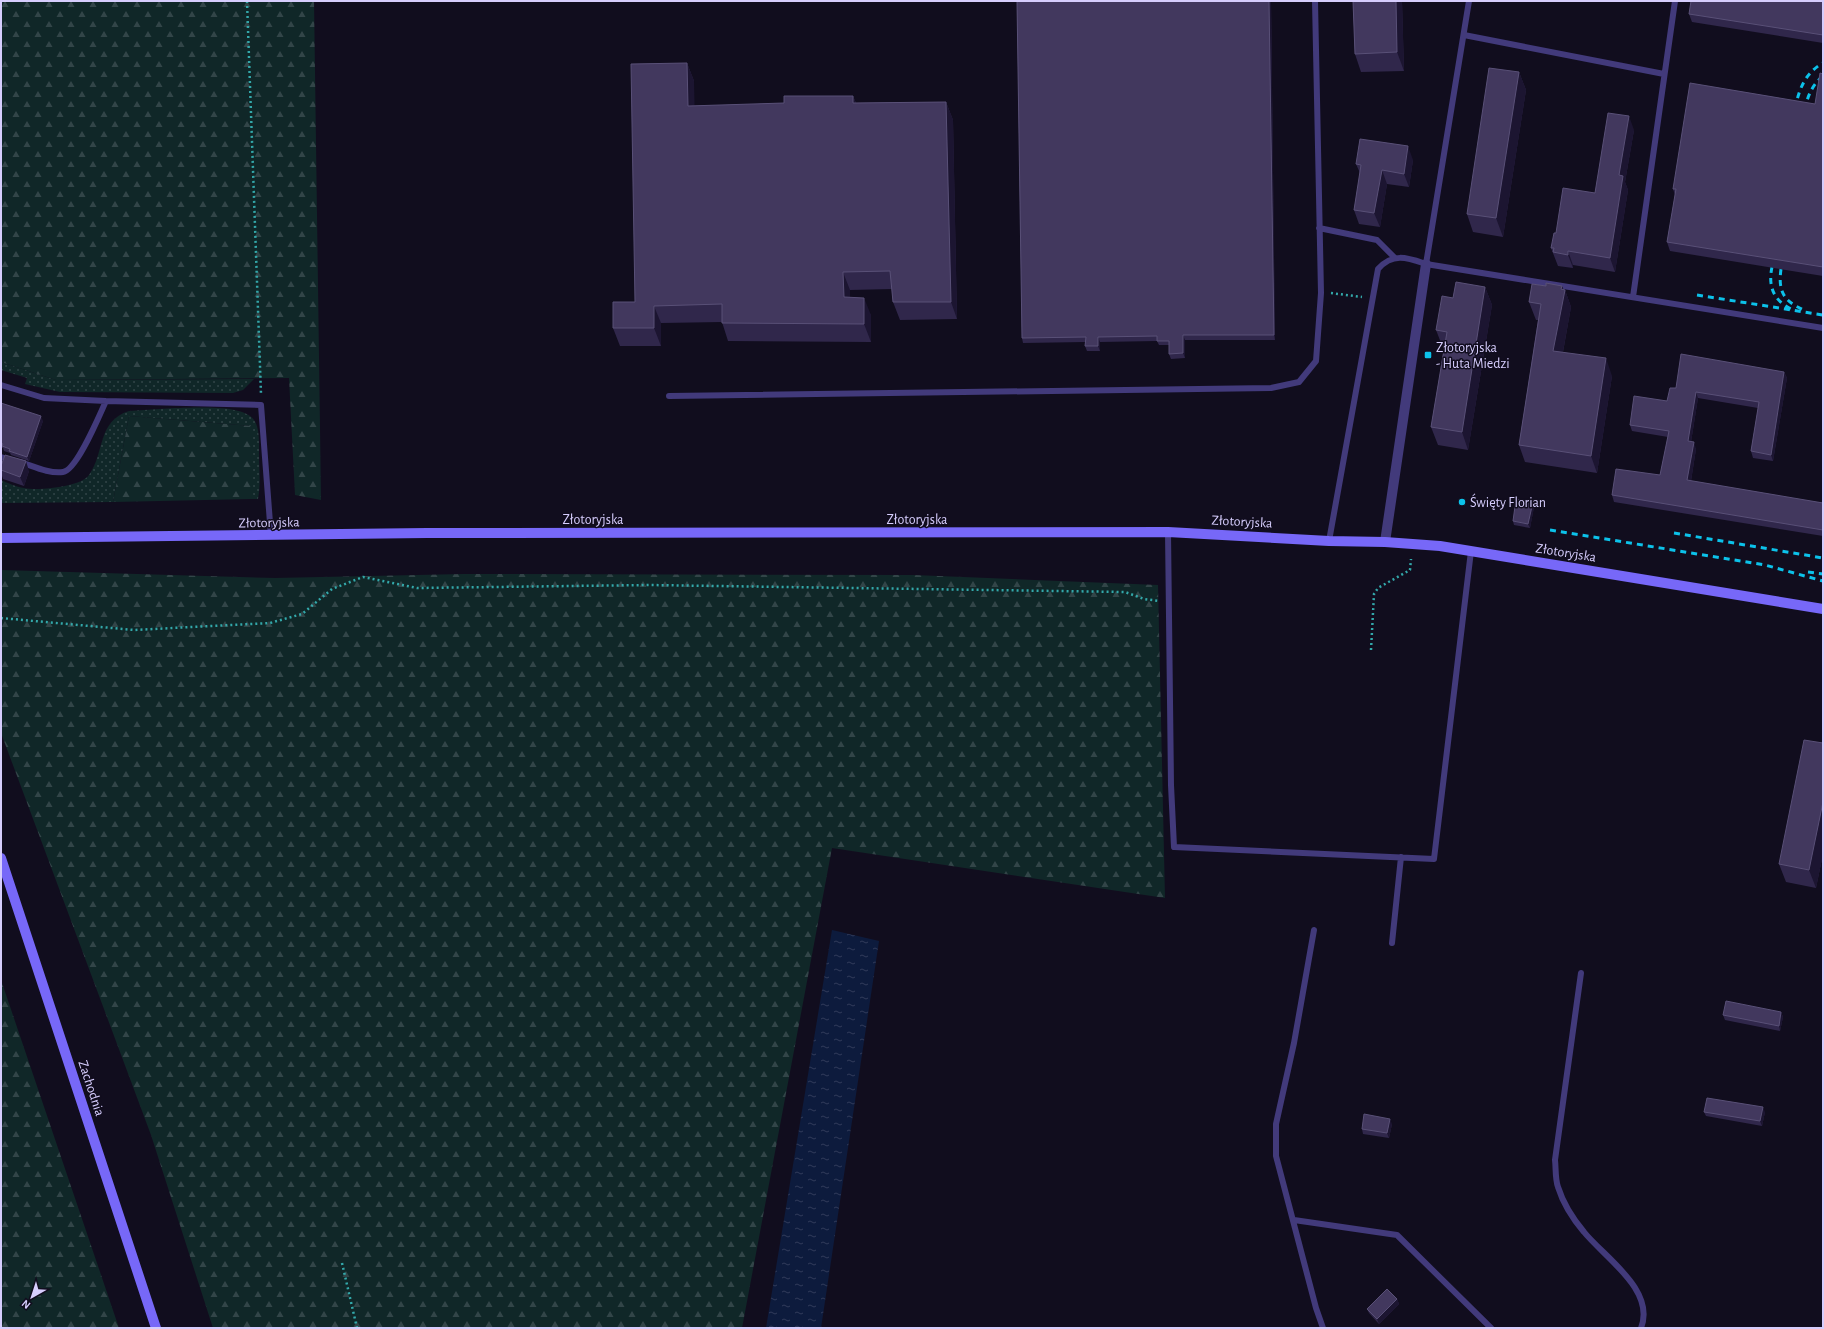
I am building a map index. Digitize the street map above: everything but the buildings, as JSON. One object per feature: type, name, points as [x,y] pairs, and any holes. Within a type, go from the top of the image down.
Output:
[{"type":"main road","name":"Złotoryjska","points":[[3,539],[427,533],[1168,532],[1440,546],[1823,609]]},
{"type":"main road","name":"Zachodnia","points":[[1,858],[156,1328]]},
{"type":"street","points":[[1385,542],[1426,264]]},
{"type":"lane","points":[[669,396],[1271,388],[1299,382],[1316,361],[1321,302],[1315,1]]},
{"type":"lane","points":[[1426,264],[1470,1]]},
{"type":"lane","points":[[1633,297],[1675,1]]},
{"type":"lane","points":[[1464,35],[1664,74]]},
{"type":"lane","points":[[1319,228],[1377,240],[1395,258]]},
{"type":"lane","points":[[1329,540],[1378,269],[1385,261],[1395,258],[1407,258],[1426,264],[1823,328]]},
{"type":"lane","points":[[1,386],[44,398],[261,405],[272,536]]},
{"type":"lane","points":[[1,457],[53,472],[64,472],[69,469],[78,458],[106,401]]},
{"type":"lane","points":[[1168,532],[1171,785],[1174,847],[1434,858],[1471,551]]},
{"type":"lane","points":[[1392,943],[1401,857]]},
{"type":"lane","points":[[1314,930],[1294,1043],[1276,1124],[1276,1156],[1316,1308],[1323,1328]]},
{"type":"lane","points":[[1581,974],[1555,1160],[1558,1186],[1568,1208],[1584,1232],[1633,1284],[1642,1300],[1644,1322],[1641,1328]]},
{"type":"lane","points":[[1294,1220],[1397,1235],[1491,1328]]},
{"type":"path","points":[[247,1],[261,405]]},
{"type":"path","points":[[1329,293],[1364,297]]},
{"type":"path","points":[[1370,650],[1374,594],[1378,588],[1410,570],[1411,559]]},
{"type":"path","points":[[1,618],[134,630],[270,623],[302,614],[332,589],[363,577],[417,588],[649,585],[1011,590],[1125,592],[1144,599],[1155,601],[1168,599]]},
{"type":"path","points":[[342,1263],[357,1328]]},
{"type":"green space","points":[[1,1],[314,1],[321,500],[295,495],[289,378],[56,380],[1,362]]},
{"type":"green space","points":[[1,362],[56,380],[254,379],[243,390],[233,393],[60,392],[25,384],[27,378],[1,370]]},
{"type":"green space","points":[[175,408],[229,409],[240,411],[254,420],[258,431],[259,440],[260,482],[258,499],[251,499],[251,426],[129,416],[113,502],[1,503],[1,480],[12,485],[30,489],[59,487],[77,483],[89,475],[98,457],[106,430],[119,416],[129,411]]},
{"type":"green space","points":[[129,416],[251,426],[251,499],[113,502]]},
{"type":"green space","points":[[1,570],[275,578],[464,574],[914,575],[1158,585],[1165,898],[832,848],[742,1328],[213,1328],[151,1135],[1,733]]},
{"type":"green space","points":[[1,980],[119,1328],[1,1328]]},
{"type":"water","points":[[832,930],[879,941],[821,1328],[766,1328]]},
{"type":"railway","points":[[1795,109],[1801,88],[1807,77],[1823,63]]},
{"type":"railway","points":[[1805,110],[1807,100],[1811,92],[1816,83],[1823,76]]},
{"type":"railway","points":[[1772,267],[1771,280],[1773,292],[1780,301],[1791,309]]},
{"type":"railway","points":[[1781,269],[1781,289],[1791,303],[1804,310]]},
{"type":"railway","points":[[1697,295],[1823,315]]},
{"type":"railway","points":[[1550,530],[1765,565],[1823,581]]},
{"type":"railway","points":[[1674,533],[1823,558]]},
{"type":"railway","points":[[1808,572],[1823,574]]},
{"type":"place","name":"Złotoryjska - Huta Miedzi","points":[[1428,355]]},
{"type":"place","name":"Święty Florian","points":[[1462,502]]}]
